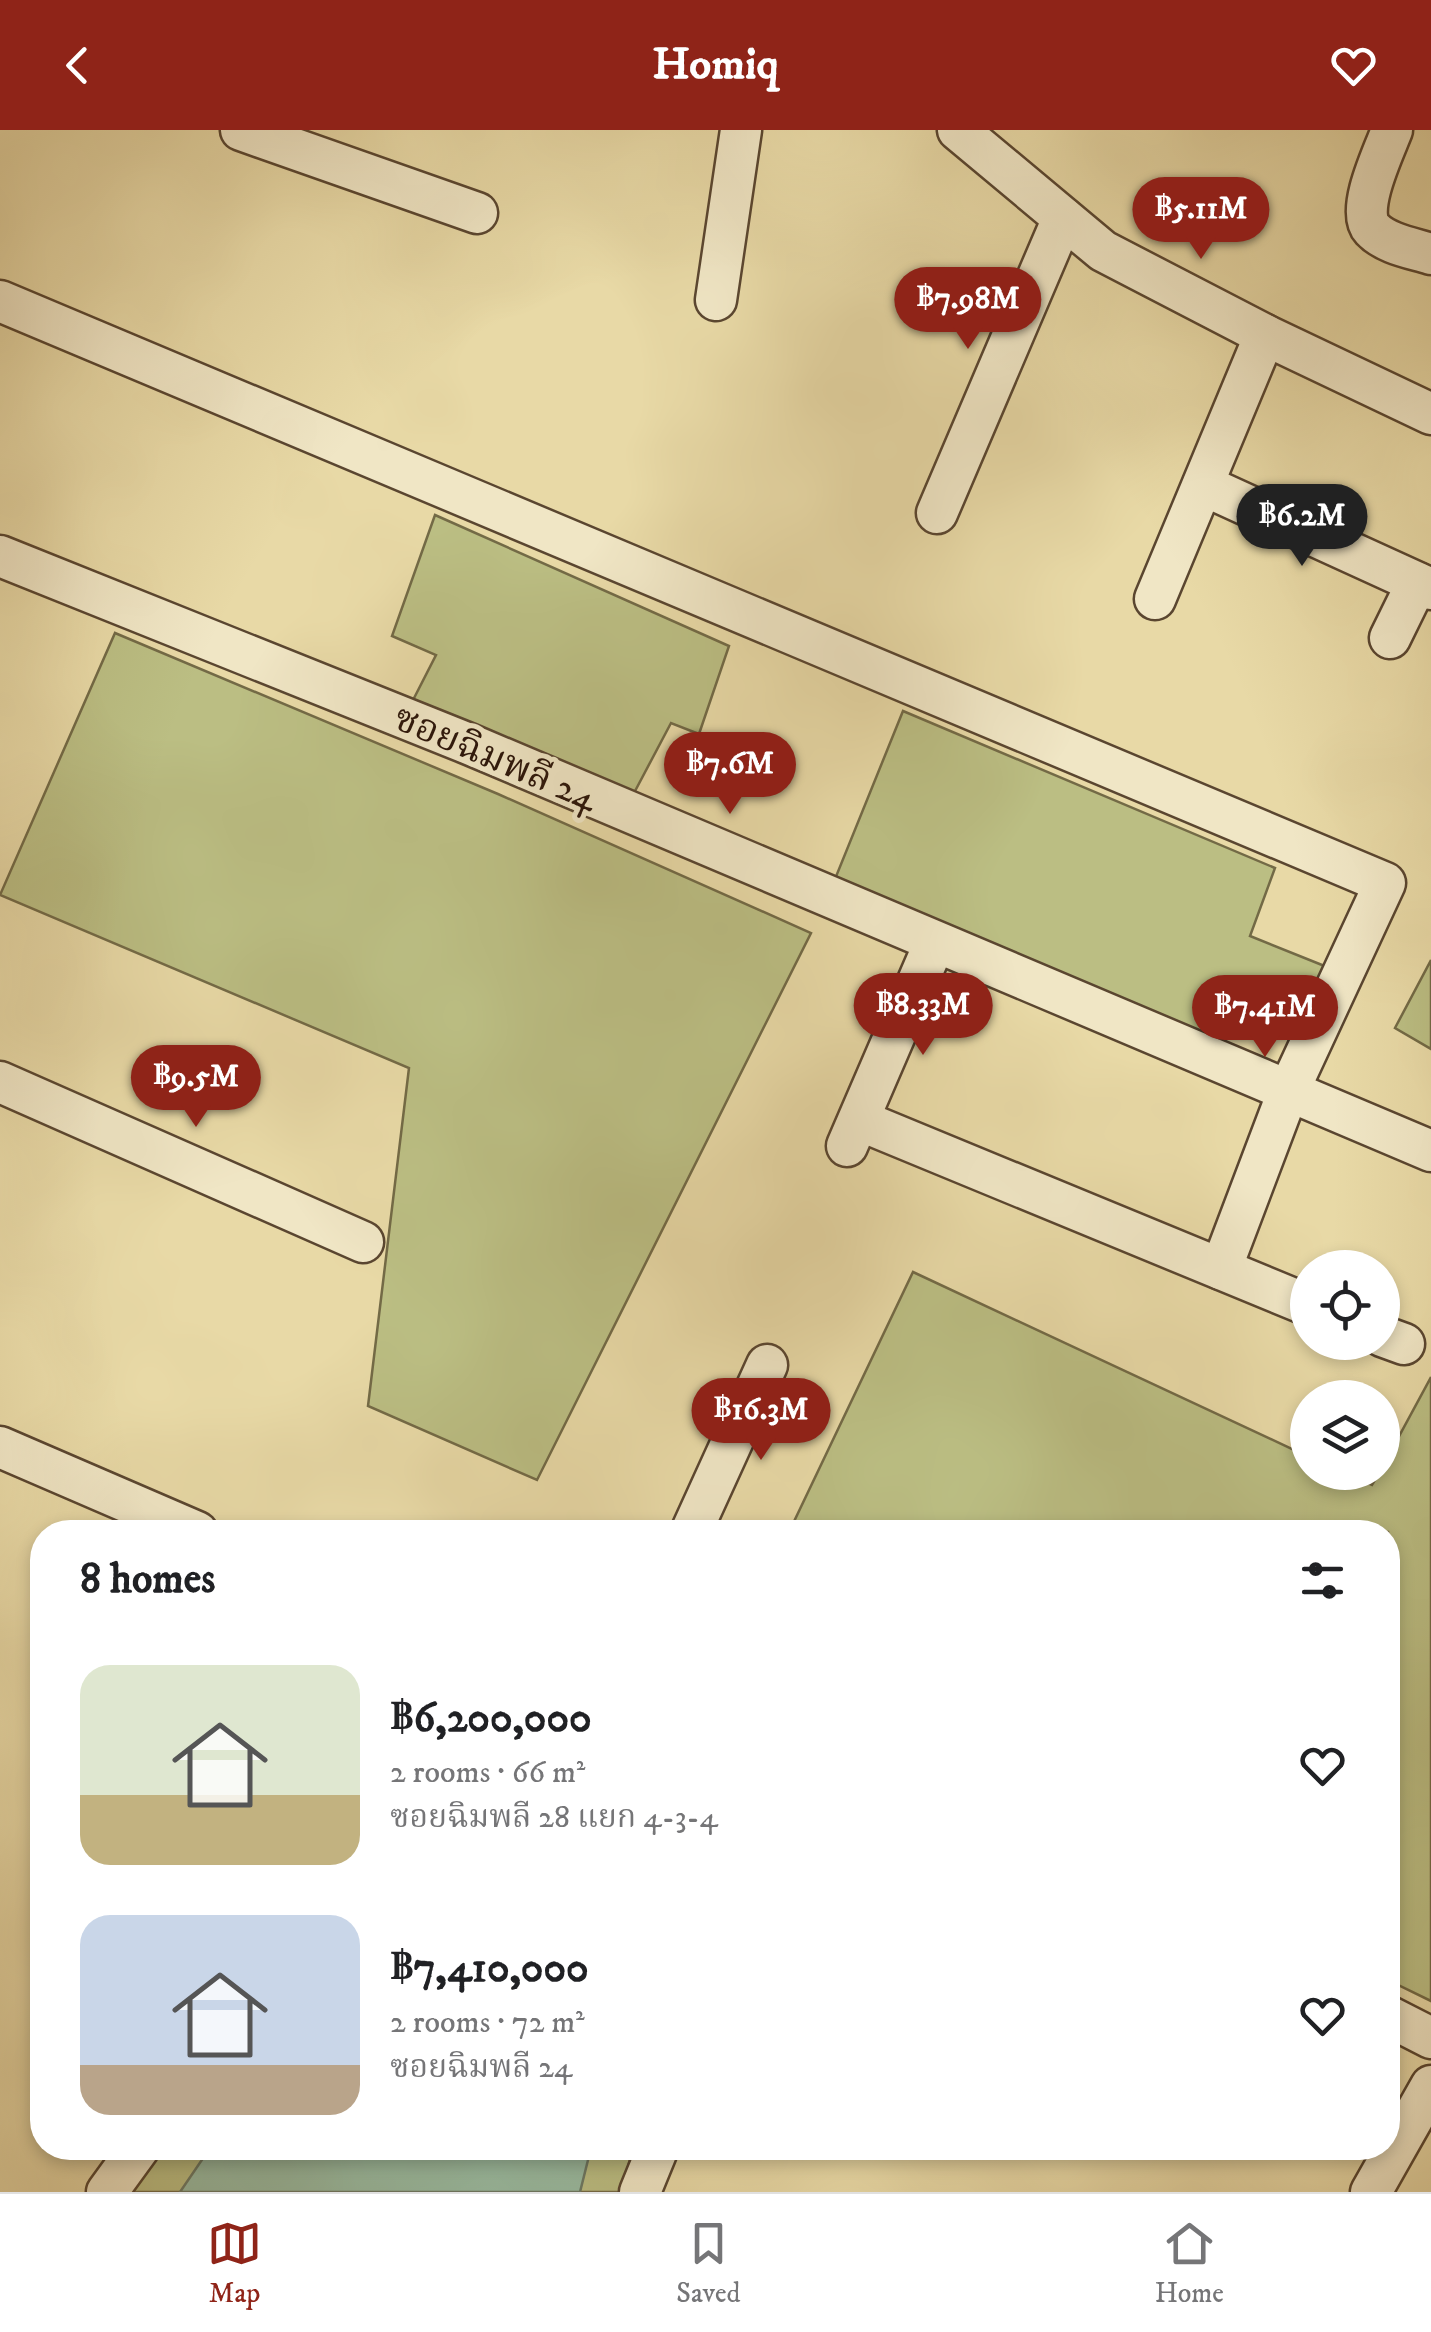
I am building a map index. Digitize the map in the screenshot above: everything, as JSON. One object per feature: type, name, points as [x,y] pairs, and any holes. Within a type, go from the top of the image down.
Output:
[{"type":"street","points":[[241,130],[477,213]]},
{"type":"street","points":[[716,300],[740,130]]},
{"type":"street","points":[[958,130],[1103,251],[1265,336],[1431,414]]},
{"type":"street","points":[[1392,130],[1368,196],[1369,227],[1385,238],[1431,254]]},
{"type":"street","points":[[937,513],[1063,218]]},
{"type":"street","points":[[0,301],[1385,883],[1288,1092],[1221,1269]]},
{"type":"street","points":[[1155,600],[1265,336]]},
{"type":"street","points":[[1203,485],[1424,586],[1390,638]]},
{"type":"street","name":"ซอยฉิมพลี 24","points":[[0,556],[469,744],[1431,1151]]},
{"type":"street","points":[[935,942],[853,1133],[1290,1297]]},
{"type":"street","points":[[0,1082],[364,1242]]},
{"type":"street","points":[[697,1520],[767,1366]]},
{"type":"street","points":[[0,1447],[169,1520]]},
{"type":"street","points":[[1400,2022],[1431,2038]]},
{"type":"street","points":[[1400,2141],[1431,2086]]},
{"type":"street","points":[[107,2192],[130,2160]]},
{"type":"street","points":[[640,2192],[653,2160]]},
{"type":"street","points":[[1371,2192],[1389,2160]]},
{"type":"shaded area","points":[[435,515],[729,646],[699,734],[671,723],[634,793],[411,704],[436,655],[392,636]]},
{"type":"shaded area","points":[[115,633],[498,794],[811,933],[537,1480],[368,1406],[409,1068],[0,895]]},
{"type":"shaded area","points":[[903,711],[1275,868],[1250,936],[1327,967],[1297,1020],[1222,991],[1200,1041],[835,879]]},
{"type":"shaded area","points":[[1431,960],[1431,1049],[1395,1028]]},
{"type":"shaded area","points":[[913,1272],[1290,1448],[1290,1490],[1400,1490],[1400,1434],[1431,1377],[1431,2001],[1400,1986],[1400,1520],[795,1520]]},
{"type":"shaded area","points":[[153,2160],[630,2160],[621,2192],[125,2192]]},
{"type":"shaded area","points":[[202,2160],[588,2160],[580,2192],[180,2192]]}]
